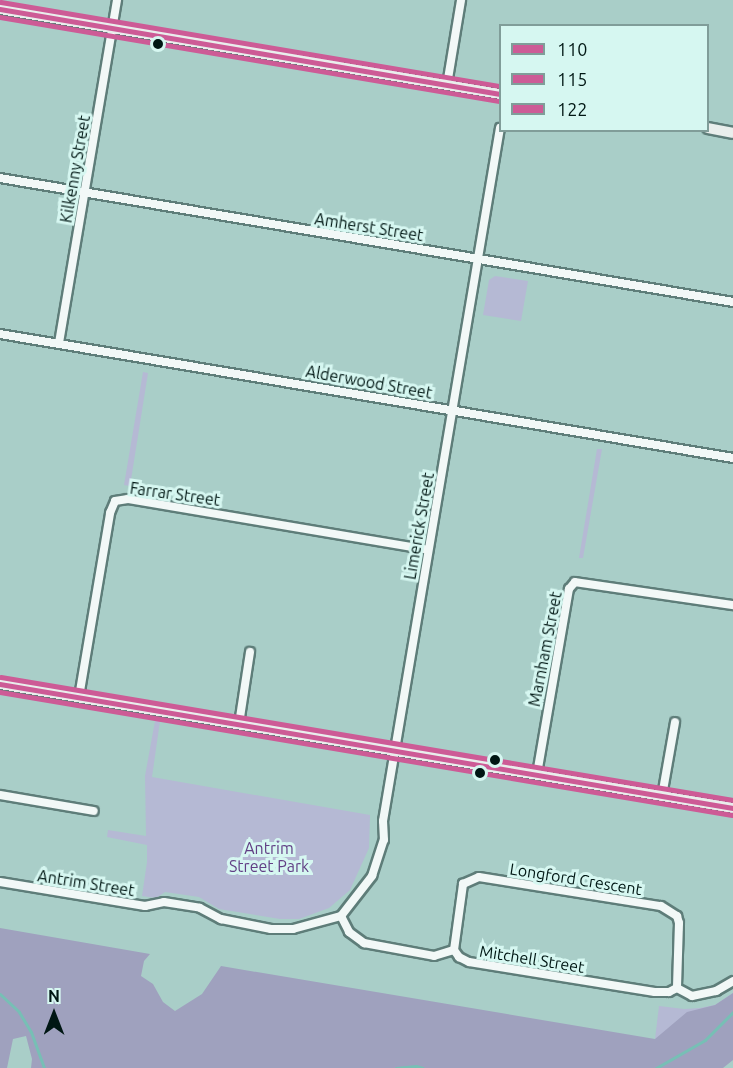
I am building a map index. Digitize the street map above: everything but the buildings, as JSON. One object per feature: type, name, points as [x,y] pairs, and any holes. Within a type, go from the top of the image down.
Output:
[{"type":"street","name":"Kilkenny Street","points":[[59,343],[117,0]]},
{"type":"street","points":[[447,85],[461,0]]},
{"type":"street","points":[[0,9],[499,94]]},
{"type":"street","points":[[709,128],[733,133]]},
{"type":"street","name":"Limerick Street","points":[[341,916],[363,892],[380,857],[428,550],[500,132]]},
{"type":"street","name":"Amherst Street","points":[[0,178],[733,302]]},
{"type":"street","name":"Alderwood Street","points":[[0,334],[733,458]]},
{"type":"street","name":"Farrar Street","points":[[79,697],[110,513],[115,501],[128,499],[428,550]]},
{"type":"street","name":"Marnham Street","points":[[537,774],[569,589],[574,582],[733,605]]},
{"type":"street","points":[[239,724],[250,652]]},
{"type":"street","points":[[0,684],[733,808]]},
{"type":"street","points":[[662,796],[675,722]]},
{"type":"street","points":[[0,795],[94,811]]},
{"type":"street","name":"Longford Crescent","points":[[454,950],[463,884],[479,877],[650,904],[670,909],[677,916],[677,988]]},
{"type":"street","name":"Antrim Street","points":[[0,882],[145,906],[164,902],[200,908],[221,919],[271,929],[293,929],[341,916]]},
{"type":"street","points":[[341,916],[349,932],[364,943],[434,956],[454,950]]},
{"type":"street","name":"Mitchell Street","points":[[454,950],[459,957],[470,962],[655,992],[669,992],[677,988],[692,996],[716,991],[733,981]]},
{"type":"green space","points":[[495,276],[528,281],[521,321],[483,315],[489,280]]},
{"type":"green space","points":[[143,372],[148,373],[130,486],[124,485]]},
{"type":"green space","points":[[597,449],[602,449],[583,558],[579,558]]},
{"type":"green space","name":"Antrim Street Park","points":[[155,721],[160,721],[152,777],[370,815],[369,848],[350,890],[329,908],[299,919],[280,919],[219,909],[199,897],[165,892],[156,898],[142,896],[147,845],[107,837],[108,830],[146,836],[145,776]]},
{"type":"green space","points":[[733,993],[733,1053],[655,1039],[659,1006],[700,1008],[715,1005]]},
{"type":"shaded area","points":[[0,928],[150,954],[144,961],[141,976],[153,984],[163,1002],[175,1011],[202,994],[221,966],[655,1039],[687,1012],[715,1005],[733,993],[733,1060],[723,1068],[31,1068],[32,1059],[26,1036],[13,1039],[7,1068],[0,1068]]},
{"type":"waterway","points":[[0,994],[19,1012],[31,1032],[44,1068]]},
{"type":"waterway","points":[[656,1068],[705,1040],[733,1012]]},
{"type":"waterway","points":[[396,1068],[416,1066],[423,1068]]},
{"type":"transit line","name":"122","points":[[1,2],[499,86]]},
{"type":"transit line","name":"110","points":[[0,9],[499,94]]},
{"type":"transit line","name":"115","points":[[0,17],[499,101]]},
{"type":"transit line","name":"122","points":[[1,677],[733,800]]},
{"type":"transit line","name":"110","points":[[0,684],[733,808]]},
{"type":"transit line","name":"115","points":[[0,692],[732,815]]}]
